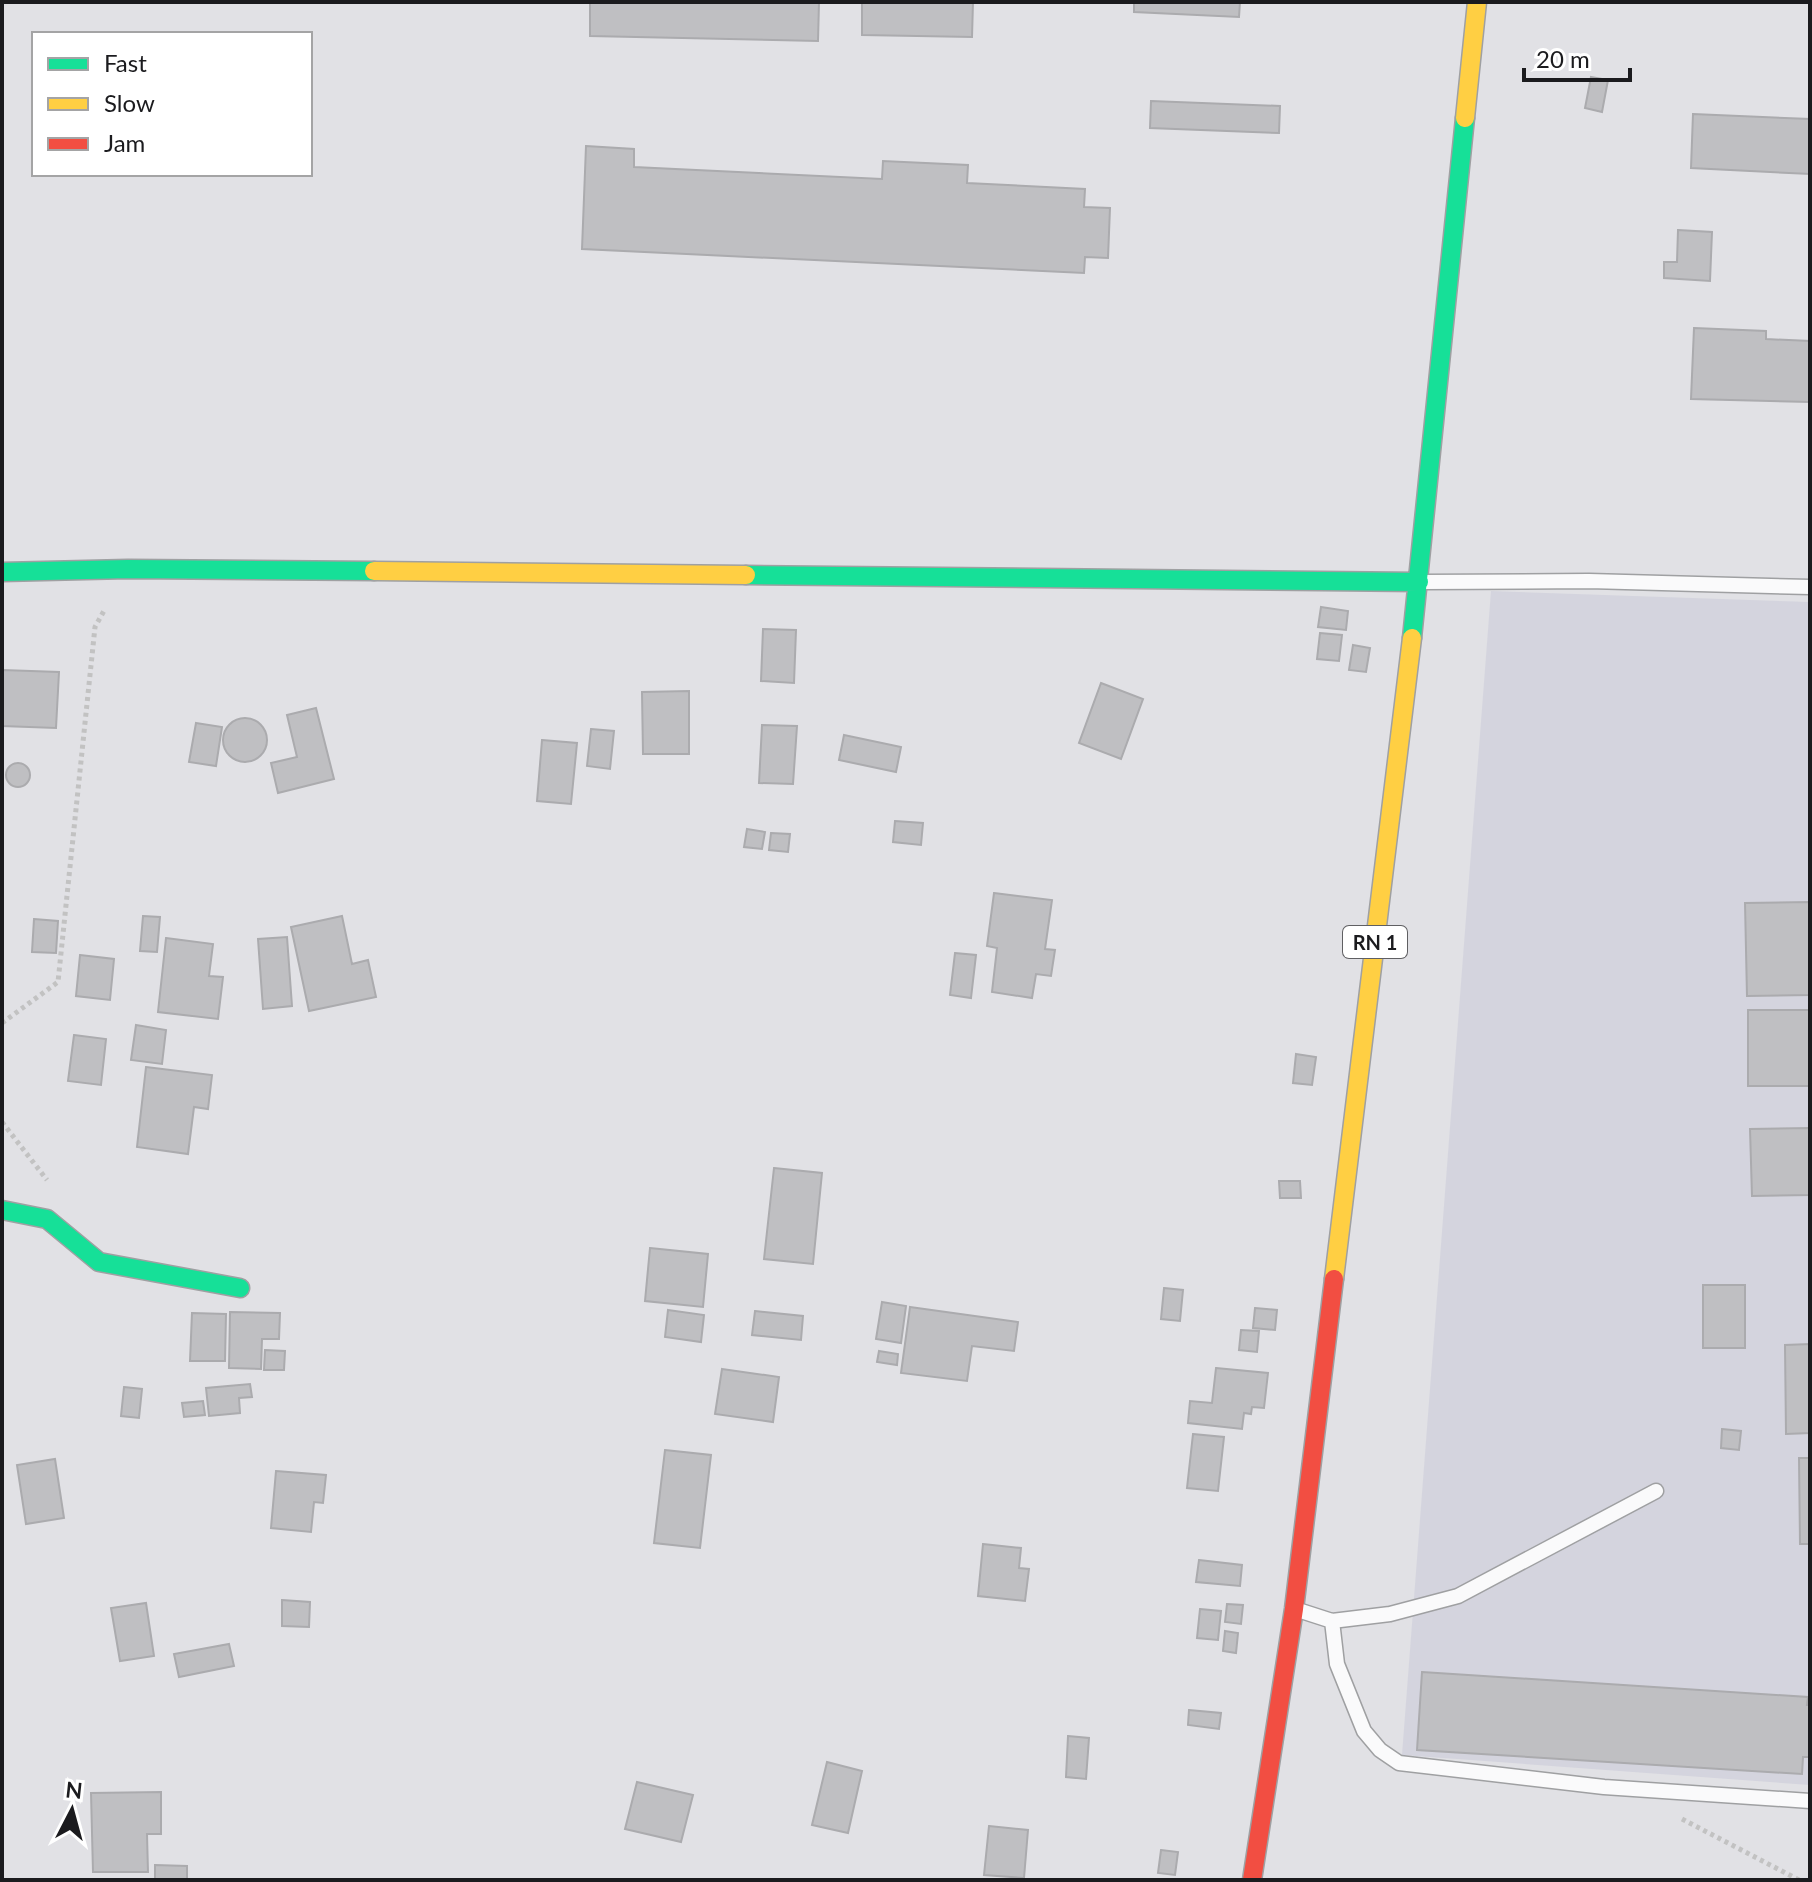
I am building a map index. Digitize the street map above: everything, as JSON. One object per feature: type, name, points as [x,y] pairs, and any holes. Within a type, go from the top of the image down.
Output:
[{"type":"main road","name":"RN 1","points":[[1252,1880],[1294,1609],[1419,582],[1477,2]]},
{"type":"main road","points":[[2,572],[128,569],[1419,582]]},
{"type":"main road","points":[[2,1210],[47,1219],[99,1262],[240,1288]]},
{"type":"lane","points":[[1419,582],[1589,581],[1810,587]]},
{"type":"lane","points":[[1294,1609],[1332,1621],[1390,1614],[1458,1596],[1656,1491]]},
{"type":"lane","points":[[1332,1621],[1337,1664],[1364,1731],[1380,1750],[1399,1763],[1604,1787],[1810,1801]]},
{"type":"path","points":[[2,1023],[58,982],[95,627],[128,569]]},
{"type":"path","points":[[1648,1790],[1675,1816],[1799,1880]]},
{"type":"shaded area","points":[[1491,591],[1810,602],[1810,1785],[1402,1755]]},
{"type":"building","points":[[590,2],[819,2],[818,41],[590,36]]},
{"type":"building","points":[[862,2],[973,2],[972,37],[862,35]]},
{"type":"building","points":[[1134,2],[1240,2],[1239,17],[1134,12]]},
{"type":"building","points":[[1591,77],[1608,80],[1602,112],[1585,108]]},
{"type":"building","points":[[1151,101],[1280,106],[1279,133],[1150,128]]},
{"type":"building","points":[[1693,114],[1810,119],[1810,174],[1691,168]]},
{"type":"building","points":[[586,146],[634,149],[634,167],[882,179],[883,161],[968,165],[967,183],[1085,189],[1084,207],[1110,208],[1108,258],[1085,257],[1084,273],[582,249]]},
{"type":"building","points":[[1678,230],[1712,232],[1710,281],[1664,278],[1664,262],[1677,262]]},
{"type":"building","points":[[1694,328],[1766,331],[1766,339],[1810,341],[1810,402],[1691,399]]},
{"type":"building","points":[[1321,607],[1348,611],[1346,630],[1318,627]]},
{"type":"building","points":[[763,629],[796,630],[794,683],[761,681]]},
{"type":"building","points":[[1320,633],[1342,635],[1339,661],[1317,659]]},
{"type":"building","points":[[1353,645],[1370,648],[1366,672],[1349,670]]},
{"type":"building","points":[[2,670],[59,672],[56,728],[2,726]]},
{"type":"building","points":[[1101,683],[1143,699],[1121,759],[1079,743]]},
{"type":"building","points":[[689,691],[689,754],[643,754],[642,692]]},
{"type":"building","points":[[316,708],[334,779],[278,793],[271,763],[297,757],[287,715]]},
{"type":"building","points":[[245,718],[261,724],[267,740],[261,756],[245,762],[229,756],[223,740],[229,724]]},
{"type":"building","points":[[196,723],[222,727],[216,766],[189,762]]},
{"type":"building","points":[[762,725],[797,726],[793,784],[759,783]]},
{"type":"building","points":[[591,729],[614,731],[610,769],[587,766]]},
{"type":"building","points":[[844,735],[901,747],[896,772],[839,760]]},
{"type":"building","points":[[542,740],[577,743],[571,804],[537,801]]},
{"type":"building","points":[[18,763],[27,766],[30,775],[27,784],[18,787],[9,784],[6,775],[9,766]]},
{"type":"building","points":[[895,821],[923,823],[921,845],[893,842]]},
{"type":"building","points":[[747,829],[765,832],[762,849],[744,847]]},
{"type":"building","points":[[771,833],[790,834],[788,852],[769,850]]},
{"type":"building","points":[[994,893],[1052,900],[1045,949],[1055,950],[1051,976],[1036,974],[1032,998],[992,992],[997,948],[987,946]]},
{"type":"building","points":[[1810,902],[1810,995],[1747,996],[1745,903]]},
{"type":"building","points":[[143,916],[160,917],[157,952],[140,951]]},
{"type":"building","points":[[342,916],[352,964],[368,960],[376,997],[309,1011],[291,927]]},
{"type":"building","points":[[34,919],[58,921],[56,953],[32,952]]},
{"type":"building","points":[[287,937],[292,1006],[263,1009],[258,939]]},
{"type":"building","points":[[166,938],[213,944],[209,976],[223,977],[218,1019],[158,1012]]},
{"type":"building","points":[[955,953],[976,955],[971,998],[950,995]]},
{"type":"building","points":[[80,955],[114,959],[110,1000],[76,996]]},
{"type":"building","points":[[1748,1010],[1810,1010],[1810,1086],[1748,1086]]},
{"type":"building","points":[[136,1025],[166,1030],[162,1064],[131,1060]]},
{"type":"building","points":[[74,1035],[106,1039],[101,1085],[68,1081]]},
{"type":"building","points":[[1296,1054],[1316,1057],[1312,1085],[1293,1083]]},
{"type":"building","points":[[146,1067],[212,1075],[208,1109],[194,1107],[188,1154],[137,1147]]},
{"type":"building","points":[[1810,1128],[1810,1195],[1752,1196],[1750,1129]]},
{"type":"building","points":[[774,1168],[822,1173],[813,1264],[764,1259]]},
{"type":"building","points":[[1279,1181],[1300,1181],[1301,1198],[1280,1198]]},
{"type":"building","points":[[650,1248],[708,1254],[703,1307],[645,1301]]},
{"type":"building","points":[[1703,1285],[1745,1285],[1745,1348],[1703,1348]]},
{"type":"building","points":[[1164,1288],[1183,1290],[1180,1321],[1161,1319]]},
{"type":"building","points":[[882,1302],[906,1306],[901,1343],[876,1339]]},
{"type":"building","points":[[910,1307],[1018,1322],[1014,1351],[972,1346],[967,1381],[901,1373]]},
{"type":"building","points":[[1255,1308],[1277,1310],[1275,1330],[1253,1328]]},
{"type":"building","points":[[668,1310],[704,1315],[701,1342],[665,1337]]},
{"type":"building","points":[[755,1311],[803,1316],[801,1340],[752,1335]]},
{"type":"building","points":[[230,1312],[280,1313],[279,1339],[262,1339],[261,1369],[229,1368]]},
{"type":"building","points":[[192,1313],[226,1314],[225,1361],[190,1361]]},
{"type":"building","points":[[1241,1330],[1259,1331],[1257,1352],[1239,1350]]},
{"type":"building","points":[[1810,1344],[1810,1433],[1786,1434],[1785,1345]]},
{"type":"building","points":[[265,1350],[285,1351],[284,1370],[264,1370]]},
{"type":"building","points":[[879,1351],[898,1354],[897,1365],[877,1362]]},
{"type":"building","points":[[1216,1368],[1268,1373],[1264,1408],[1252,1407],[1251,1414],[1244,1413],[1242,1429],[1188,1423],[1190,1401],[1212,1403]]},
{"type":"building","points":[[722,1369],[779,1377],[773,1422],[715,1414]]},
{"type":"building","points":[[250,1384],[252,1397],[239,1398],[240,1413],[209,1416],[206,1388]]},
{"type":"building","points":[[124,1387],[142,1389],[139,1418],[121,1416]]},
{"type":"building","points":[[203,1401],[205,1415],[184,1417],[182,1403]]},
{"type":"building","points":[[1722,1429],[1741,1431],[1739,1450],[1721,1448]]},
{"type":"building","points":[[1193,1434],[1224,1437],[1218,1491],[1187,1488]]},
{"type":"building","points":[[665,1450],[711,1455],[700,1548],[654,1543]]},
{"type":"building","points":[[1799,1458],[1810,1458],[1810,1544],[1800,1544]]},
{"type":"building","points":[[55,1459],[64,1518],[26,1524],[17,1465]]},
{"type":"building","points":[[276,1471],[326,1475],[323,1503],[314,1502],[311,1532],[271,1528]]},
{"type":"building","points":[[983,1544],[1021,1548],[1019,1568],[1029,1569],[1025,1601],[978,1596]]},
{"type":"building","points":[[1199,1560],[1242,1565],[1240,1586],[1196,1582]]},
{"type":"building","points":[[282,1600],[310,1602],[309,1627],[282,1626]]},
{"type":"building","points":[[146,1603],[154,1656],[120,1661],[111,1608]]},
{"type":"building","points":[[1227,1604],[1243,1605],[1241,1624],[1225,1622]]},
{"type":"building","points":[[1200,1609],[1221,1611],[1218,1640],[1197,1638]]},
{"type":"building","points":[[1225,1631],[1238,1633],[1236,1653],[1223,1651]]},
{"type":"building","points":[[229,1644],[234,1666],[179,1677],[174,1654]]},
{"type":"building","points":[[1422,1672],[1808,1697],[1810,1757],[1803,1757],[1802,1774],[1417,1750]]},
{"type":"building","points":[[1189,1710],[1221,1713],[1219,1729],[1188,1725]]},
{"type":"building","points":[[1068,1736],[1089,1738],[1086,1779],[1066,1777]]},
{"type":"building","points":[[827,1762],[862,1771],[848,1833],[812,1825]]},
{"type":"building","points":[[637,1782],[693,1795],[681,1842],[625,1829]]},
{"type":"building","points":[[161,1792],[161,1834],[147,1834],[148,1872],[93,1872],[91,1793]]},
{"type":"building","points":[[989,1826],[1028,1830],[1024,1878],[984,1875]]},
{"type":"building","points":[[1161,1850],[1178,1852],[1175,1875],[1158,1873]]},
{"type":"building","points":[[155,1865],[187,1866],[187,1880],[155,1880]]},
{"type":"traffic: fast","points":[[1412,638],[1465,118]]},
{"type":"traffic: fast","points":[[2,572],[128,569],[374,571]]},
{"type":"traffic: fast","points":[[746,575],[1419,582]]},
{"type":"traffic: fast","points":[[2,1210],[47,1219],[99,1262],[240,1288]]},
{"type":"traffic: slow","points":[[1465,118],[1477,2]]},
{"type":"traffic: slow","points":[[374,571],[746,575]]},
{"type":"traffic: slow","points":[[1334,1279],[1412,638]]},
{"type":"traffic: jam","points":[[1252,1880],[1294,1609],[1334,1279]]}]
